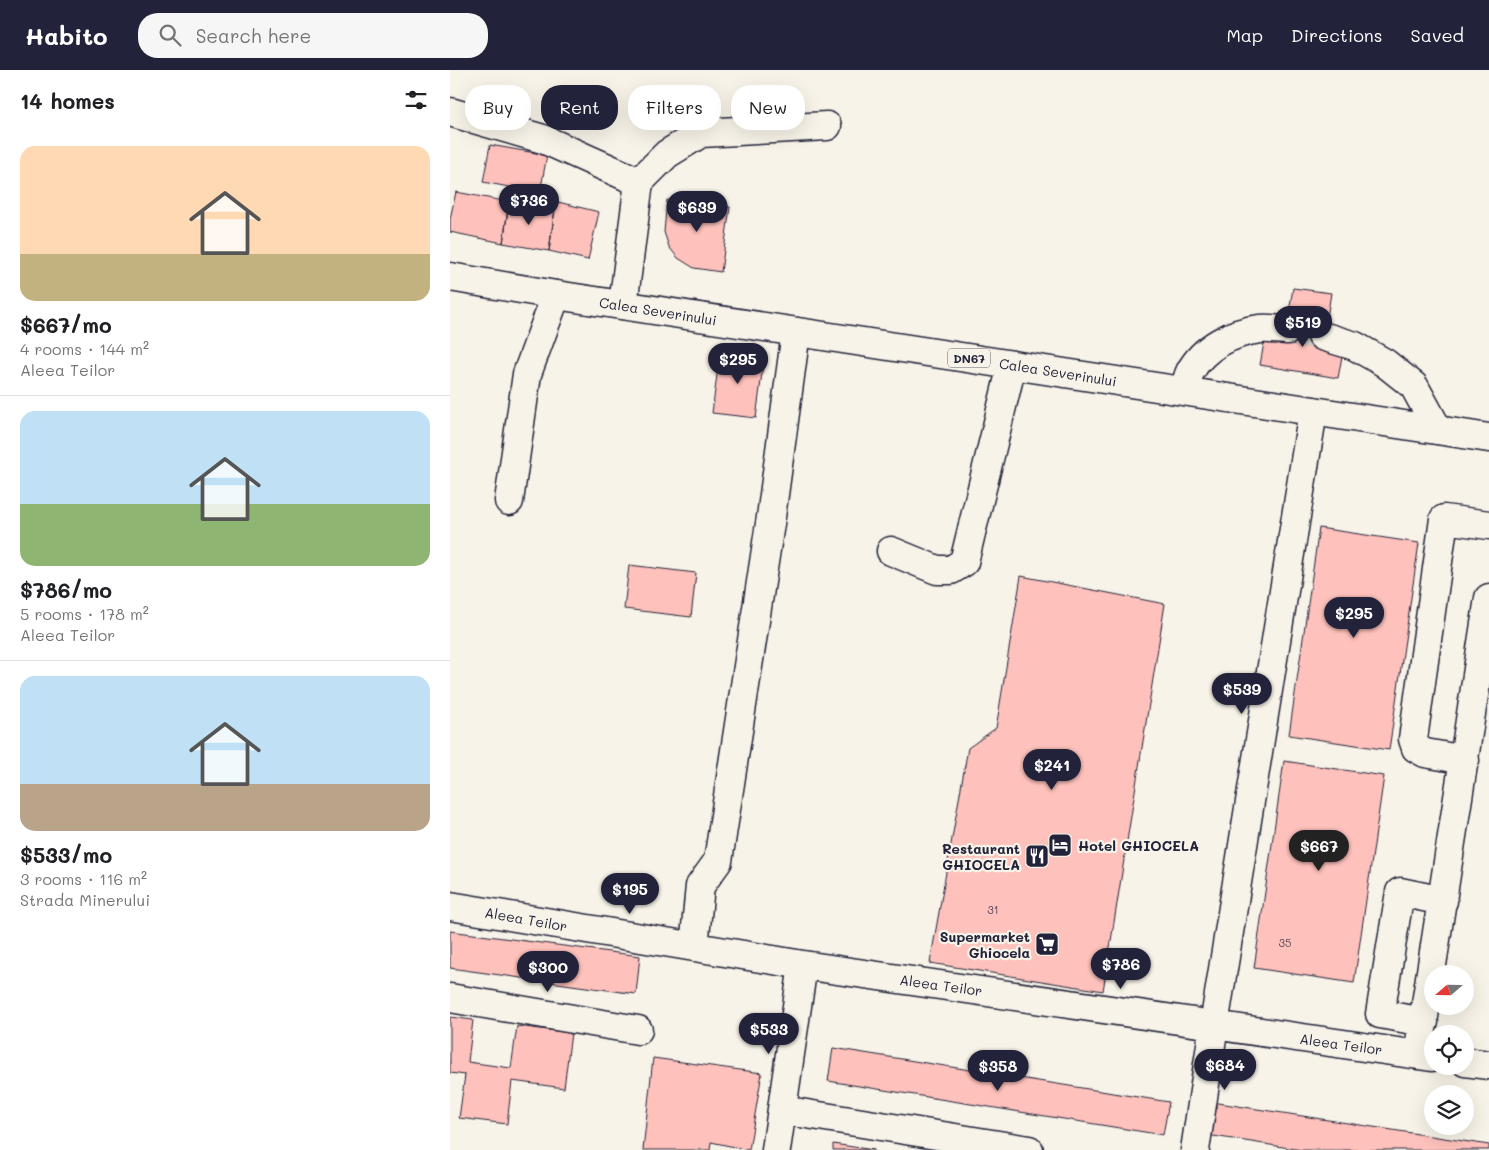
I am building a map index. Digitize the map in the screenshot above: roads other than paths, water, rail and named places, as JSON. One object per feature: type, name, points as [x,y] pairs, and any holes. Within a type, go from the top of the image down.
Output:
[{"type":"street","points":[[450,112],[543,139],[639,182]]},
{"type":"street","points":[[623,305],[639,182],[667,154],[701,133],[827,126]]},
{"type":"street","name":"Calea Severinului","points":[[450,277],[556,295],[1489,438]]},
{"type":"street","points":[[509,502],[527,374],[556,295]]},
{"type":"street","points":[[1185,391],[1190,373],[1202,356],[1217,343],[1260,329],[1288,330]]},
{"type":"street","points":[[694,947],[700,886],[718,861],[771,517],[796,332]]},
{"type":"street","points":[[1322,336],[1355,346],[1385,363],[1414,386],[1438,430]]},
{"type":"street","points":[[892,551],[937,570],[951,570],[964,562],[1012,365]]},
{"type":"street","points":[[1195,1150],[1313,411]]},
{"type":"street","points":[[1465,760],[1425,753],[1416,748],[1413,739],[1444,519],[1489,525]]},
{"type":"street","points":[[1424,1025],[1489,598]]},
{"type":"street","points":[[1424,1022],[1380,1014],[1400,892],[1443,901]]},
{"type":"street","name":"Aleea Teilor","points":[[450,906],[803,965],[1424,1056]]},
{"type":"street","points":[[776,1150],[803,965]]},
{"type":"street","points":[[450,998],[638,1030]]},
{"type":"street","points":[[1474,1064],[1489,1066]]},
{"type":"street","points":[[782,1110],[1029,1150]]},
{"type":"tunnel","points":[[1288,330],[1322,336]]},
{"type":"place","name":"Hotel GHIOCELA","points":[[1060,845]]},
{"type":"place","name":"Restaurant GHIOCELA","points":[[1037,856]]},
{"type":"place","name":"Supermarket Ghiocela","points":[[1047,944]]}]
